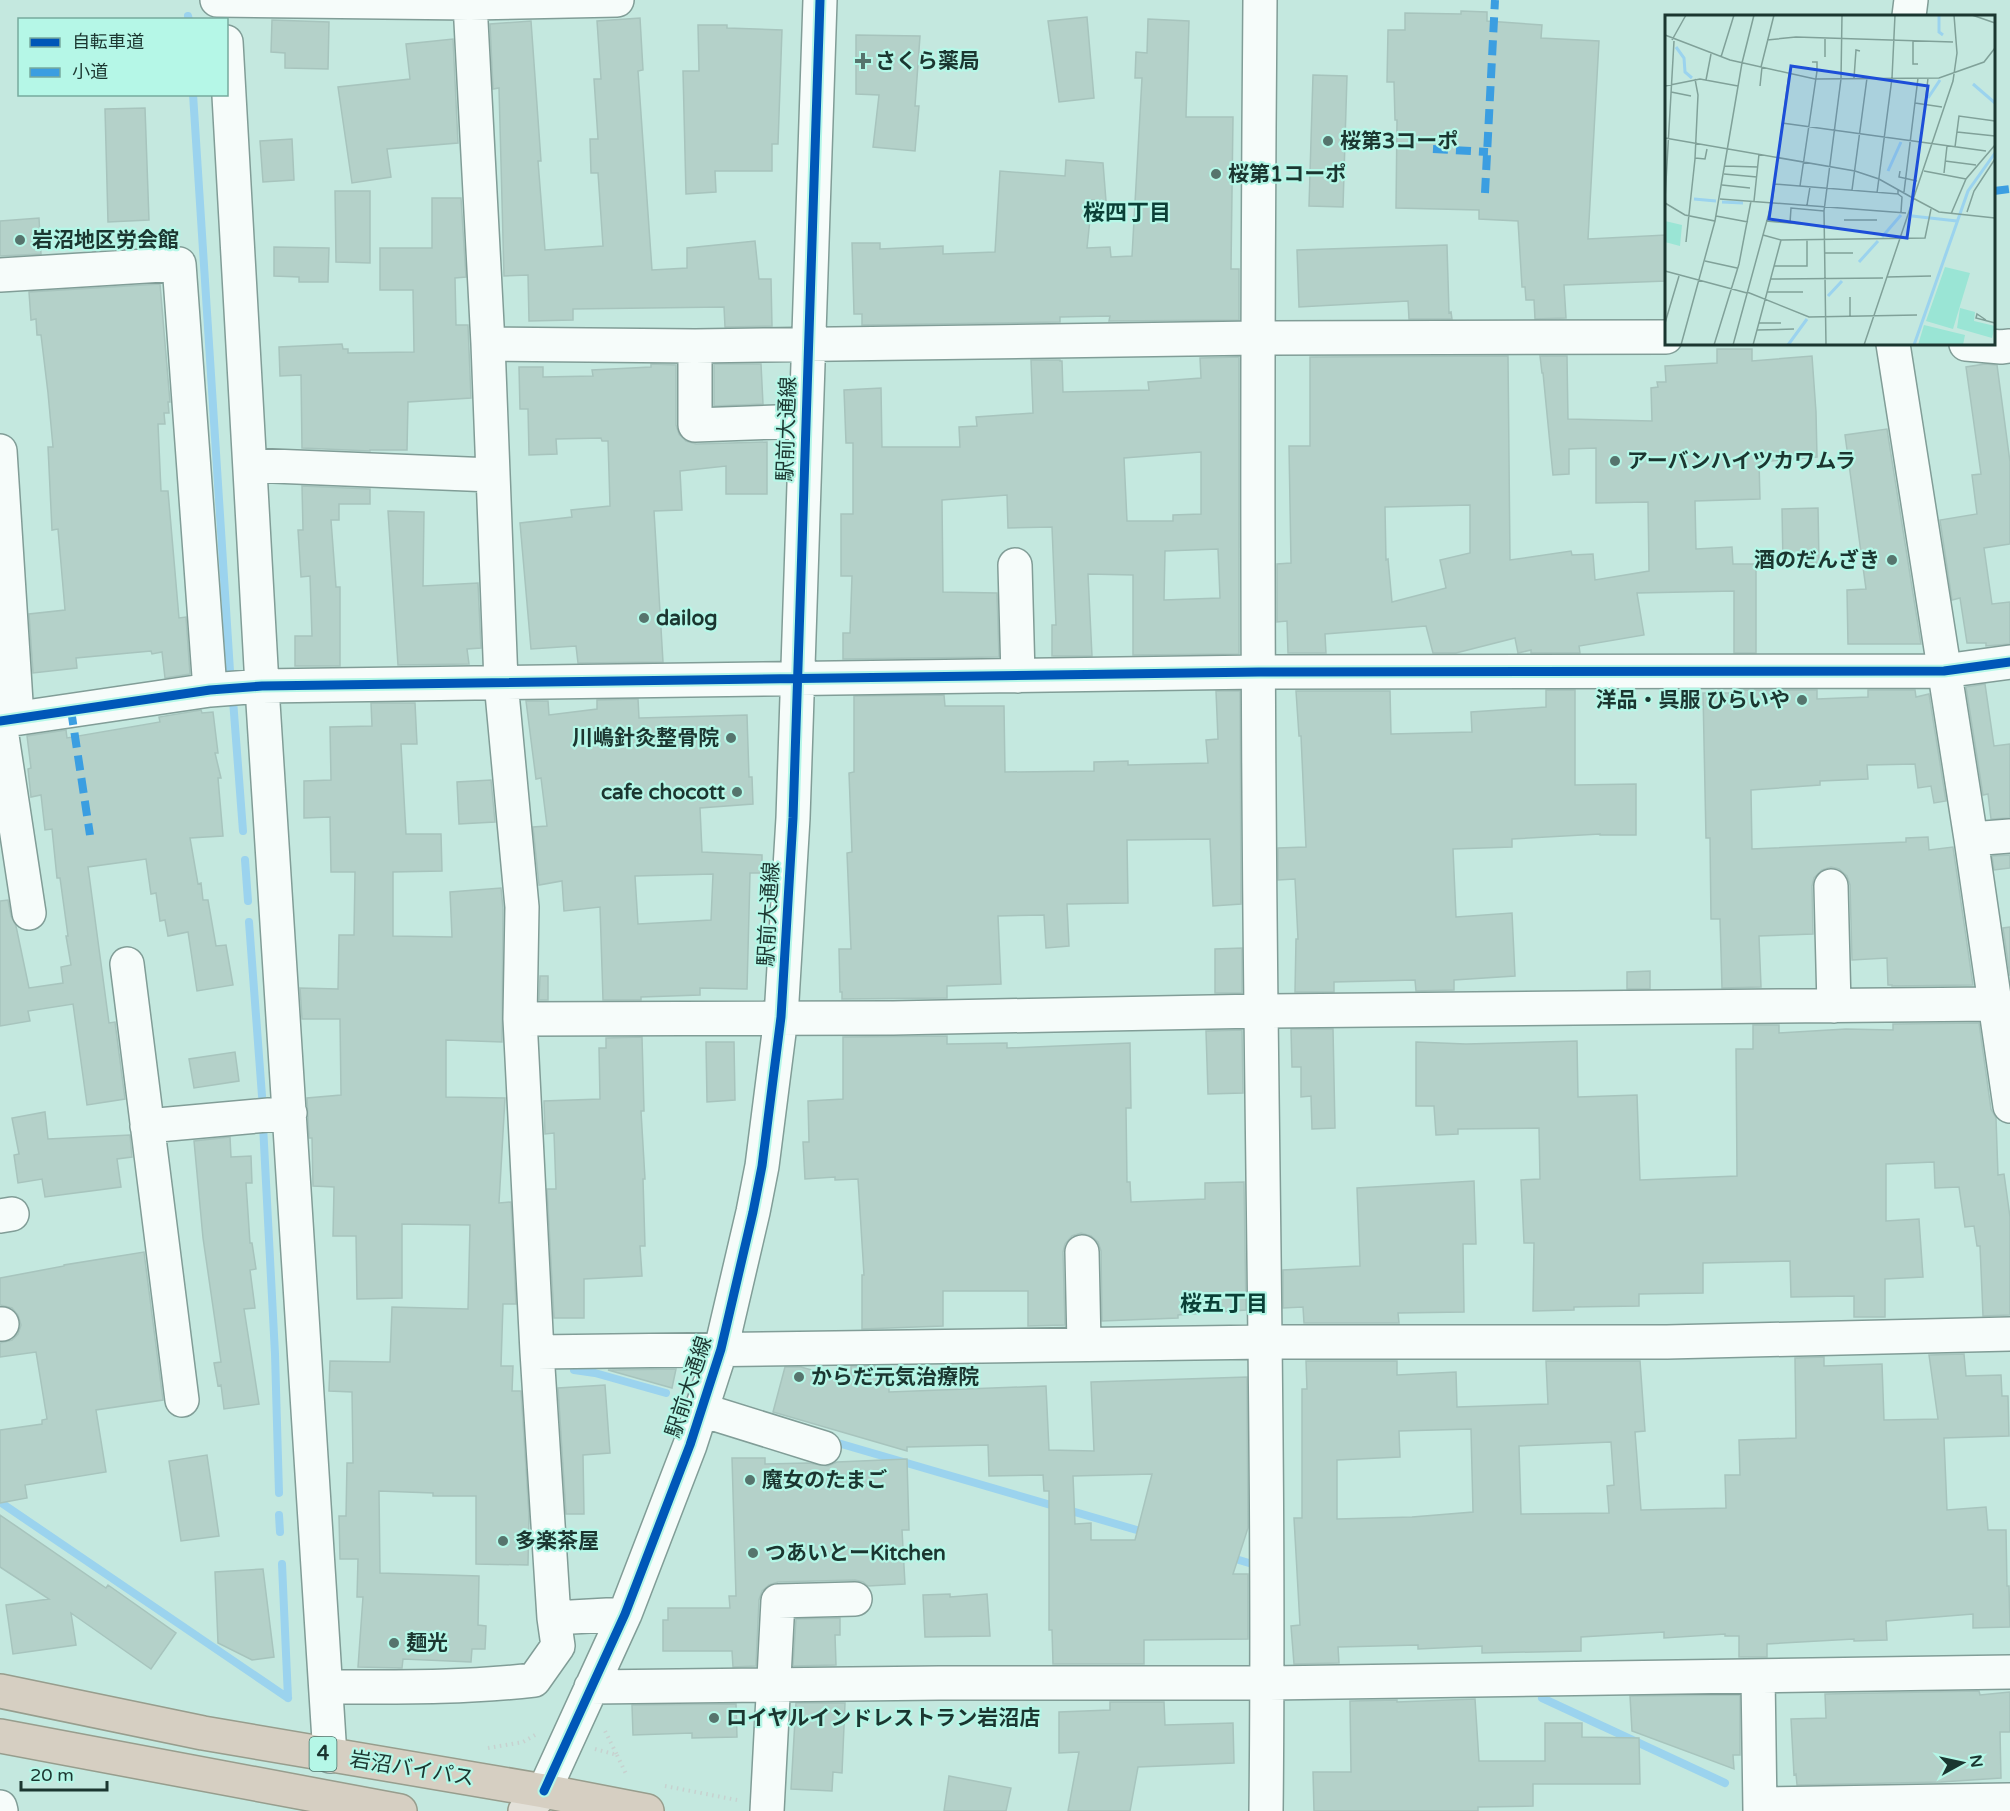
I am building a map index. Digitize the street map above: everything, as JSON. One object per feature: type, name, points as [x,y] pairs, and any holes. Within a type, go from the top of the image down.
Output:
[{"type":"highway","name":"岩沼バイパス","points":[[0,1691],[330,1756],[537,1804],[655,1798]]},
{"type":"highway","name":"岩沼バイパス","points":[[0,1736],[400,1811]]},
{"type":"street","points":[[217,0],[470,3],[617,0]]},
{"type":"street","points":[[223,0],[225,18]]},
{"type":"street","name":"駅前大通線","points":[[537,1804],[625,1614],[702,1410],[721,1349],[753,1212],[767,1128],[781,1017],[793,818],[820,0]]},
{"type":"street","points":[[1260,0],[1257,338],[1261,1011],[1266,1342],[1266,1811]]},
{"type":"street","points":[[1909,15],[1911,0]]},
{"type":"street","points":[[326,1687],[434,1688],[534,1680],[558,1646],[554,1618],[537,1352],[520,1019],[522,907],[501,682],[488,344],[470,3]]},
{"type":"street","points":[[228,77],[262,686],[330,1756]]},
{"type":"street","points":[[0,275],[179,264],[210,690]]},
{"type":"street","points":[[488,344],[695,346],[1257,338],[1665,337]]},
{"type":"street","points":[[1893,345],[1971,839],[2010,1106]]},
{"type":"street","points":[[1978,345],[2010,346]]},
{"type":"street","points":[[695,346],[695,425],[805,421]]},
{"type":"street","points":[[0,452],[6,721],[28,913]]},
{"type":"street","points":[[250,465],[492,475]]},
{"type":"street","points":[[1015,565],[1018,676]]},
{"type":"street","points":[[6,721],[210,690],[262,686],[1259,672],[1944,671],[2010,662]]},
{"type":"street","points":[[1971,839],[2010,836]]},
{"type":"street","points":[[1831,886],[1834,1006]]},
{"type":"street","points":[[127,964],[182,1400]]},
{"type":"street","points":[[520,1019],[905,1018],[1261,1011],[1995,1004]]},
{"type":"street","points":[[147,1126],[290,1113]]},
{"type":"street","points":[[1082,1252],[1084,1344]]},
{"type":"street","points":[[537,1352],[1266,1342],[1667,1342],[2010,1334]]},
{"type":"street","points":[[702,1410],[824,1448]]},
{"type":"street","points":[[767,1808],[778,1601],[855,1599]]},
{"type":"street","points":[[554,1618],[625,1614]]},
{"type":"street","points":[[591,1687],[940,1683],[1267,1683],[2010,1672]]},
{"type":"street","points":[[1758,1676],[1760,1807],[2010,1800]]},
{"type":"path","points":[[617,1755],[629,1779]]},
{"type":"path","points":[[655,1798],[767,1808]]},
{"type":"building","points":[[1461,11],[1487,12],[1487,21],[1542,25],[1541,38],[1599,41],[1588,239],[1665,235],[1665,281],[1564,285],[1566,318],[1535,319],[1534,300],[1526,300],[1525,287],[1522,287],[1518,221],[1479,219],[1479,210],[1396,208],[1397,120],[1395,120],[1394,82],[1387,82],[1388,30],[1405,30],[1405,13],[1461,14]]},
{"type":"building","points":[[1087,17],[1094,98],[1059,102],[1048,21]]},
{"type":"building","points":[[640,18],[643,70],[638,71],[652,270],[687,268],[687,248],[755,241],[759,279],[771,279],[772,326],[725,327],[724,307],[573,309],[573,320],[529,321],[528,275],[504,276],[499,88],[493,89],[490,24],[531,21],[545,250],[603,246],[598,173],[591,173],[590,139],[598,139],[594,79],[601,79],[597,21]]},
{"type":"building","points":[[1148,19],[1189,21],[1186,117],[1233,117],[1231,269],[1239,269],[1239,320],[1109,321],[1110,316],[1060,317],[1060,322],[862,325],[862,314],[854,314],[852,243],[880,243],[880,249],[943,246],[943,254],[995,252],[1000,171],[1065,176],[1066,160],[1103,163],[1106,201],[1092,200],[1087,248],[1110,247],[1111,257],[1132,256],[1142,78],[1135,78],[1136,52],[1147,53]]},
{"type":"building","points":[[272,20],[329,22],[328,69],[285,68],[285,53],[271,52]]},
{"type":"building","points":[[698,25],[782,30],[778,144],[772,144],[772,171],[715,171],[716,192],[686,194],[683,71],[699,71]]},
{"type":"building","points":[[856,35],[920,36],[915,106],[919,106],[915,151],[873,147],[879,95],[856,94]]},
{"type":"building","points":[[453,39],[458,143],[387,149],[391,177],[352,183],[338,87],[410,79],[406,44]]},
{"type":"building","name":"桜第3コーポ","points":[[1313,75],[1347,76],[1343,207],[1309,206]]},
{"type":"building","points":[[145,108],[149,220],[108,222],[105,109]]},
{"type":"building","points":[[292,139],[294,180],[263,182],[260,141]]},
{"type":"building","points":[[335,191],[370,191],[370,263],[336,262]]},
{"type":"building","points":[[432,198],[461,198],[466,277],[455,278],[456,325],[468,325],[471,398],[408,402],[407,450],[302,448],[301,375],[280,376],[279,347],[342,344],[343,349],[348,349],[348,353],[414,352],[413,290],[380,290],[380,248],[432,248]]},
{"type":"building","name":"岩沼地区労会館","points":[[39,218],[41,254],[0,256],[0,221]]},
{"type":"building","points":[[1447,245],[1449,313],[1451,312],[1452,319],[1409,319],[1408,301],[1299,307],[1297,250]]},
{"type":"building","points":[[274,247],[329,248],[328,282],[299,282],[299,277],[274,276]]},
{"type":"building","points":[[160,284],[170,402],[168,402],[169,413],[164,413],[165,424],[158,424],[161,491],[168,491],[179,618],[186,617],[190,674],[165,678],[162,652],[152,654],[151,651],[76,658],[77,668],[33,673],[29,614],[65,610],[58,529],[52,530],[48,447],[53,447],[48,393],[41,335],[37,335],[36,319],[31,320],[29,292]]},
{"type":"building","points":[[1717,349],[1752,349],[1752,361],[1812,356],[1817,457],[1759,462],[1760,499],[1695,501],[1696,549],[1732,547],[1733,564],[1756,564],[1756,653],[1734,653],[1734,591],[1637,593],[1644,635],[1579,646],[1580,653],[1531,653],[1531,650],[1518,653],[1515,638],[1456,653],[1433,653],[1426,626],[1325,634],[1326,653],[1288,653],[1287,621],[1277,622],[1277,564],[1291,563],[1289,446],[1310,446],[1310,357],[1508,356],[1510,560],[1571,551],[1572,555],[1593,554],[1595,580],[1649,571],[1648,502],[1596,503],[1596,448],[1569,449],[1569,474],[1553,475],[1540,356],[1567,356],[1568,419],[1652,421],[1651,388],[1658,387],[1657,382],[1666,382],[1665,366],[1717,363]],"holes":[[[1470,505],[1470,553],[1440,560],[1446,588],[1392,602],[1388,559],[1386,560],[1385,507]]]},
{"type":"building","points":[[1239,357],[1239,654],[1133,655],[1133,575],[1088,574],[1092,656],[1052,656],[1052,625],[1056,625],[1052,527],[1008,528],[1007,495],[942,500],[943,592],[997,593],[999,657],[843,659],[843,633],[850,633],[852,576],[841,576],[841,514],[853,514],[853,443],[846,443],[844,390],[881,388],[882,447],[960,447],[959,427],[977,426],[976,417],[1033,413],[1031,360],[1062,361],[1063,392],[1149,390],[1148,382],[1201,378],[1200,358]],"holes":[[[1201,452],[1201,514],[1173,515],[1173,521],[1127,521],[1124,458]],[[1218,549],[1220,598],[1164,600],[1165,551]]]},
{"type":"building","points":[[651,364],[676,365],[676,425],[679,434],[686,441],[696,444],[767,442],[767,494],[726,494],[726,466],[680,471],[682,510],[654,511],[663,662],[578,663],[576,646],[531,649],[520,523],[572,517],[571,510],[610,506],[608,441],[602,441],[601,438],[556,439],[557,454],[529,455],[528,409],[520,409],[519,367],[543,367],[543,377],[593,376],[592,370],[651,367]]},
{"type":"building","points":[[714,364],[761,364],[763,404],[714,406]]},
{"type":"building","points":[[1997,365],[2010,462],[2010,544],[1984,548],[1992,604],[2010,602],[2010,644],[1986,646],[1986,643],[1967,643],[1960,598],[1952,600],[1940,520],[1977,514],[1972,475],[1981,474],[1966,367]]},
{"type":"building","points":[[1887,429],[1921,644],[1848,644],[1847,590],[1866,589],[1845,435]]},
{"type":"building","points":[[302,486],[370,489],[370,504],[339,504],[339,520],[331,520],[336,587],[340,587],[340,666],[295,666],[295,636],[312,636],[310,576],[301,577],[298,530],[303,530]]},
{"type":"building","points":[[1818,508],[1819,563],[1783,564],[1782,509]]},
{"type":"building","points":[[388,511],[424,512],[423,586],[478,583],[481,648],[467,649],[469,664],[398,665]]},
{"type":"building","points":[[1985,684],[1994,746],[2010,744],[2010,818],[1991,819],[1988,794],[1983,795],[1966,687]]},
{"type":"building","points":[[1546,690],[1575,690],[1575,785],[1636,784],[1636,835],[1600,834],[1512,839],[1512,847],[1453,849],[1456,917],[1512,913],[1515,976],[1454,980],[1454,990],[1416,991],[1415,980],[1334,982],[1334,992],[1295,992],[1296,939],[1298,939],[1295,879],[1278,880],[1278,848],[1306,847],[1301,736],[1299,736],[1296,691],[1390,691],[1391,734],[1472,732],[1471,712],[1546,707]]},
{"type":"building","points":[[1734,690],[1817,690],[1817,699],[1868,697],[1868,690],[1915,690],[1916,697],[1929,694],[1946,801],[1934,803],[1931,786],[1918,788],[1915,764],[1867,765],[1868,779],[1820,781],[1820,785],[1751,790],[1752,849],[1906,842],[1906,838],[1928,837],[1929,850],[1953,847],[1973,985],[1892,986],[1888,985],[1887,958],[1852,960],[1850,885],[1847,876],[1839,869],[1831,867],[1822,870],[1814,878],[1812,886],[1813,934],[1759,936],[1761,987],[1722,988],[1720,919],[1711,919],[1710,838],[1706,838],[1703,693],[1734,693]]},
{"type":"building","points":[[1216,691],[1240,691],[1241,904],[1213,906],[1210,839],[1127,840],[1128,903],[1067,904],[1069,946],[1046,948],[1044,915],[998,916],[1001,984],[947,986],[947,998],[842,999],[839,949],[851,949],[847,853],[852,852],[849,773],[854,772],[854,696],[944,695],[945,706],[1004,706],[1005,772],[1094,771],[1094,762],[1128,761],[1128,765],[1208,763],[1206,740],[1218,739]]},
{"type":"building","points":[[638,699],[639,718],[747,715],[749,777],[752,777],[753,804],[700,808],[702,852],[762,855],[762,873],[750,873],[747,989],[700,988],[700,995],[641,997],[641,1000],[603,1000],[600,907],[564,911],[562,881],[539,885],[533,827],[547,826],[541,778],[536,779],[526,701],[548,701],[549,715],[597,709],[597,700]],"holes":[[[713,874],[711,920],[638,924],[635,876]]]},
{"type":"building","points":[[371,703],[415,703],[417,744],[401,744],[406,834],[441,834],[442,871],[393,872],[393,936],[452,937],[450,892],[501,888],[503,908],[502,1042],[446,1040],[446,1097],[505,1098],[499,1203],[511,1202],[516,1304],[503,1304],[501,1366],[513,1366],[512,1391],[521,1391],[529,1515],[528,1565],[476,1564],[476,1496],[433,1496],[433,1493],[379,1491],[380,1573],[479,1576],[478,1625],[486,1626],[485,1649],[472,1649],[471,1662],[403,1659],[402,1668],[358,1667],[363,1597],[357,1597],[358,1559],[340,1559],[339,1516],[346,1516],[347,1463],[353,1463],[352,1392],[329,1391],[330,1361],[390,1362],[392,1307],[468,1309],[470,1225],[402,1224],[402,1298],[357,1299],[356,1236],[333,1236],[334,1187],[313,1186],[312,1138],[309,1138],[307,1098],[341,1095],[340,1019],[302,1019],[300,988],[338,989],[339,935],[354,935],[355,872],[331,872],[330,817],[304,818],[304,781],[331,780],[330,727],[372,726]]},
{"type":"building","points":[[201,710],[202,713],[213,712],[218,753],[215,753],[221,778],[218,778],[223,836],[190,838],[198,884],[201,883],[203,900],[208,900],[216,946],[226,945],[233,985],[197,991],[188,932],[168,936],[165,920],[160,921],[156,893],[151,894],[146,859],[88,867],[109,1023],[115,1022],[125,1099],[87,1105],[73,1004],[28,1011],[30,1021],[0,1026],[0,901],[8,900],[29,988],[63,983],[61,967],[71,965],[60,878],[57,878],[52,829],[45,830],[41,795],[31,797],[28,769],[31,768],[27,736],[66,730],[67,738],[160,722],[159,717]]},
{"type":"building","points":[[491,780],[495,822],[459,824],[457,782]]},
{"type":"building","points":[[2010,855],[2010,868],[1994,870],[1992,856]]},
{"type":"building","points":[[2010,927],[2010,976],[2003,928]]},
{"type":"building","points":[[1242,948],[1242,993],[1215,993],[1215,949]]},
{"type":"building","points":[[1650,971],[1650,989],[1627,989],[1627,972]]},
{"type":"building","points":[[540,976],[548,976],[548,1000],[539,1000]]},
{"type":"building","points":[[1979,1023],[1991,1109],[1996,1118],[1998,1175],[2004,1174],[2010,1217],[2010,1315],[1983,1316],[1980,1246],[1977,1246],[1974,1226],[1965,1227],[1959,1187],[1935,1188],[1934,1162],[1886,1164],[1886,1221],[1919,1219],[1923,1277],[1885,1279],[1885,1317],[1854,1317],[1854,1296],[1791,1297],[1790,1261],[1703,1263],[1703,1293],[1639,1294],[1639,1306],[1574,1307],[1574,1310],[1533,1311],[1534,1243],[1524,1243],[1521,1180],[1540,1179],[1539,1128],[1458,1129],[1458,1134],[1436,1135],[1434,1106],[1416,1106],[1416,1042],[1466,1044],[1577,1041],[1578,1097],[1637,1095],[1640,1180],[1737,1176],[1736,1049],[1753,1049],[1753,1025],[1779,1025],[1779,1033],[1846,1029],[1893,1030],[1893,1024]]},
{"type":"building","points":[[1291,1029],[1333,1029],[1335,1128],[1312,1129],[1311,1096],[1301,1097],[1301,1067],[1292,1067]]},
{"type":"building","points":[[1242,1030],[1243,1093],[1208,1094],[1206,1031]]},
{"type":"building","points":[[947,1036],[947,1044],[1007,1043],[1007,1048],[1130,1043],[1131,1108],[1126,1108],[1127,1182],[1130,1182],[1131,1202],[1205,1199],[1205,1183],[1244,1182],[1246,1310],[1178,1315],[1178,1318],[1102,1321],[1101,1251],[1098,1242],[1091,1236],[1081,1233],[1072,1236],[1065,1244],[1063,1252],[1065,1325],[1028,1326],[1028,1291],[943,1291],[943,1326],[862,1329],[862,1275],[864,1275],[858,1179],[835,1180],[835,1177],[805,1179],[803,1142],[809,1142],[808,1101],[843,1099],[843,1037]]},
{"type":"building","points":[[642,1037],[644,1111],[641,1111],[645,1179],[643,1179],[645,1246],[640,1246],[642,1276],[584,1279],[584,1318],[554,1318],[547,1189],[556,1189],[554,1133],[545,1134],[544,1101],[600,1099],[599,1048],[606,1048],[606,1038]]},
{"type":"building","points":[[706,1042],[734,1042],[735,1100],[707,1102]]},
{"type":"building","points":[[235,1052],[239,1081],[194,1088],[189,1059]]},
{"type":"building","points":[[45,1112],[48,1139],[130,1135],[132,1157],[117,1159],[121,1187],[45,1197],[42,1179],[18,1183],[14,1155],[19,1154],[12,1118]]},
{"type":"building","points":[[230,1137],[231,1157],[251,1156],[252,1183],[246,1183],[250,1243],[252,1243],[256,1269],[250,1270],[255,1308],[244,1309],[259,1404],[224,1409],[221,1385],[218,1386],[214,1363],[221,1362],[203,1238],[194,1141]]},
{"type":"building","points":[[1474,1181],[1476,1244],[1463,1244],[1464,1312],[1398,1313],[1399,1323],[1304,1323],[1303,1307],[1283,1308],[1283,1270],[1360,1266],[1357,1188]]},
{"type":"building","points":[[144,1252],[163,1400],[96,1410],[106,1472],[25,1485],[27,1498],[0,1503],[0,1430],[42,1424],[42,1420],[47,1419],[36,1352],[0,1357],[0,1343],[12,1340],[18,1334],[21,1325],[18,1315],[12,1308],[0,1305],[0,1278]]},
{"type":"building","points":[[1964,1354],[1966,1376],[2001,1375],[2002,1396],[2008,1396],[2009,1436],[1944,1438],[1947,1510],[1986,1507],[1988,1530],[2006,1530],[2010,1627],[1973,1628],[1973,1614],[1886,1621],[1887,1640],[1854,1641],[1854,1639],[1767,1644],[1767,1657],[1739,1657],[1739,1636],[1725,1636],[1725,1634],[1664,1638],[1664,1632],[1581,1637],[1581,1651],[1482,1653],[1482,1646],[1418,1649],[1418,1645],[1338,1647],[1339,1663],[1294,1664],[1291,1626],[1300,1625],[1294,1518],[1302,1518],[1302,1389],[1307,1389],[1306,1361],[1397,1361],[1397,1375],[1456,1372],[1457,1407],[1548,1404],[1546,1361],[1640,1361],[1645,1431],[1635,1432],[1641,1510],[1726,1508],[1725,1475],[1740,1475],[1739,1440],[1796,1438],[1795,1358],[1824,1357],[1824,1366],[1882,1364],[1884,1420],[1938,1419],[1929,1355]],"holes":[[[1471,1429],[1473,1512],[1412,1517],[1337,1519],[1337,1460],[1400,1457],[1399,1431]],[[1611,1442],[1614,1485],[1607,1486],[1609,1513],[1521,1514],[1519,1446]]]},
{"type":"building","points":[[851,1366],[889,1366],[889,1392],[1046,1386],[1049,1450],[1094,1451],[1091,1382],[1247,1377],[1248,1528],[1233,1574],[1248,1574],[1248,1639],[1144,1640],[1144,1664],[1053,1664],[1052,1630],[1049,1630],[1049,1491],[1044,1491],[1043,1475],[989,1476],[988,1445],[907,1447],[907,1451],[773,1412],[785,1367],[801,1367],[851,1381]],"holes":[[[1152,1474],[1135,1540],[1091,1540],[1091,1523],[1075,1524],[1073,1476]]]},
{"type":"building","points":[[676,1369],[672,1388],[608,1370]]},
{"type":"building","points":[[605,1385],[610,1453],[583,1455],[584,1514],[566,1514],[558,1388]]},
{"type":"building","points":[[207,1455],[219,1536],[181,1541],[169,1461]]},
{"type":"building","points":[[732,1458],[765,1458],[765,1464],[808,1463],[828,1466],[837,1462],[907,1459],[909,1530],[902,1530],[905,1584],[868,1586],[855,1580],[778,1582],[769,1585],[762,1591],[759,1600],[756,1666],[733,1667],[732,1651],[663,1651],[663,1620],[668,1620],[668,1608],[730,1608],[729,1596],[736,1596]]},
{"type":"building","points":[[0,1515],[106,1588],[108,1585],[176,1633],[151,1669],[71,1613],[76,1645],[13,1654],[6,1605],[49,1599],[0,1567]]},
{"type":"building","points":[[263,1569],[274,1657],[252,1660],[218,1643],[215,1572]]},
{"type":"building","points":[[950,1594],[950,1597],[987,1594],[990,1636],[925,1637],[923,1595]]},
{"type":"building","points":[[840,1618],[840,1635],[835,1635],[836,1665],[793,1666],[796,1619]]},
{"type":"building","points":[[1979,1691],[1980,1695],[2010,1692],[2010,1732],[2000,1732],[2001,1778],[1941,1782],[1797,1785],[1796,1774],[1794,1775],[1791,1719],[1826,1718],[1825,1694]]},
{"type":"building","points":[[1740,1695],[1740,1755],[1733,1755],[1734,1769],[1632,1731],[1630,1696]]},
{"type":"building","points":[[1475,1699],[1479,1761],[1545,1761],[1545,1723],[1582,1723],[1582,1737],[1639,1738],[1640,1784],[1533,1784],[1533,1806],[1478,1807],[1478,1811],[1314,1811],[1313,1772],[1351,1772],[1350,1701]]},
{"type":"building","points":[[1110,1702],[1164,1702],[1165,1725],[1233,1723],[1234,1763],[1138,1767],[1130,1811],[1068,1811],[1079,1752],[1059,1753],[1059,1712],[1110,1710]]},
{"type":"building","points":[[796,1703],[845,1703],[842,1773],[833,1772],[832,1791],[791,1789]]},
{"type":"building","points":[[736,1704],[737,1737],[692,1738],[692,1733],[633,1735],[632,1705]]},
{"type":"building","points":[[949,1776],[1011,1788],[1006,1811],[944,1811]]},
{"type":"waterway","points":[[193,96],[230,671]]},
{"type":"waterway","points":[[233,700],[243,831]]},
{"type":"waterway","points":[[245,860],[248,901]]},
{"type":"waterway","points":[[249,922],[262,1096]]},
{"type":"waterway","points":[[263,1125],[275,1354],[279,1493]]},
{"type":"waterway","points":[[574,1370],[595,1373],[666,1393]]},
{"type":"waterway","points":[[831,1441],[1147,1533]]},
{"type":"waterway","points":[[0,1502],[288,1698]]},
{"type":"waterway","points":[[279,1515],[280,1532]]},
{"type":"waterway","points":[[1229,1557],[1249,1563]]},
{"type":"waterway","points":[[282,1564],[288,1698]]},
{"type":"waterway","points":[[1542,1698],[1725,1783]]},
{"type":"marked path","points":[[1485,193],[1495,0]]},
{"type":"marked path","points":[[1433,149],[1488,152]]},
{"type":"marked path","points":[[1995,191],[2010,189]]},
{"type":"marked path","points":[[71,710],[90,835]]},
{"type":"cycle path","points":[[544,1791],[625,1614],[690,1445],[721,1349],[762,1166],[781,1017],[793,818],[820,0]]},
{"type":"cycle path","points":[[0,721],[210,690],[262,686],[1259,672],[1944,671],[2010,662]]},
{"type":"place","name":"さくら薬局","points":[[863,61]]},
{"type":"place","name":"桜第3コーポ","points":[[1328,141]]},
{"type":"place","name":"桜第1コーポ","points":[[1216,174]]},
{"type":"place","name":"岩沼地区労会館","points":[[20,240]]},
{"type":"place","name":"アーバンハイツカワムラ","points":[[1615,461]]},
{"type":"place","name":"酒のだんざき","points":[[1892,560]]},
{"type":"place","name":"dailog","points":[[644,618]]},
{"type":"place","name":"洋品・呉服 ひらいや","points":[[1802,700]]},
{"type":"place","name":"川嶋針灸整骨院","points":[[731,738]]},
{"type":"place","name":"cafe chocott","points":[[737,792]]},
{"type":"place","name":"からだ元気治療院","points":[[799,1377]]},
{"type":"place","name":"魔女のたまご","points":[[750,1480]]},
{"type":"place","name":"多楽茶屋","points":[[503,1541]]},
{"type":"place","name":"つあいとーKitchen","points":[[753,1553]]},
{"type":"place","name":"麺光","points":[[394,1643]]},
{"type":"place","name":"ロイヤルインドレストラン岩沼店","points":[[714,1718]]},
{"type":"district","name":"桜四丁目","points":[[1127,213]]},
{"type":"district","name":"桜五丁目","points":[[1224,1304]]}]
